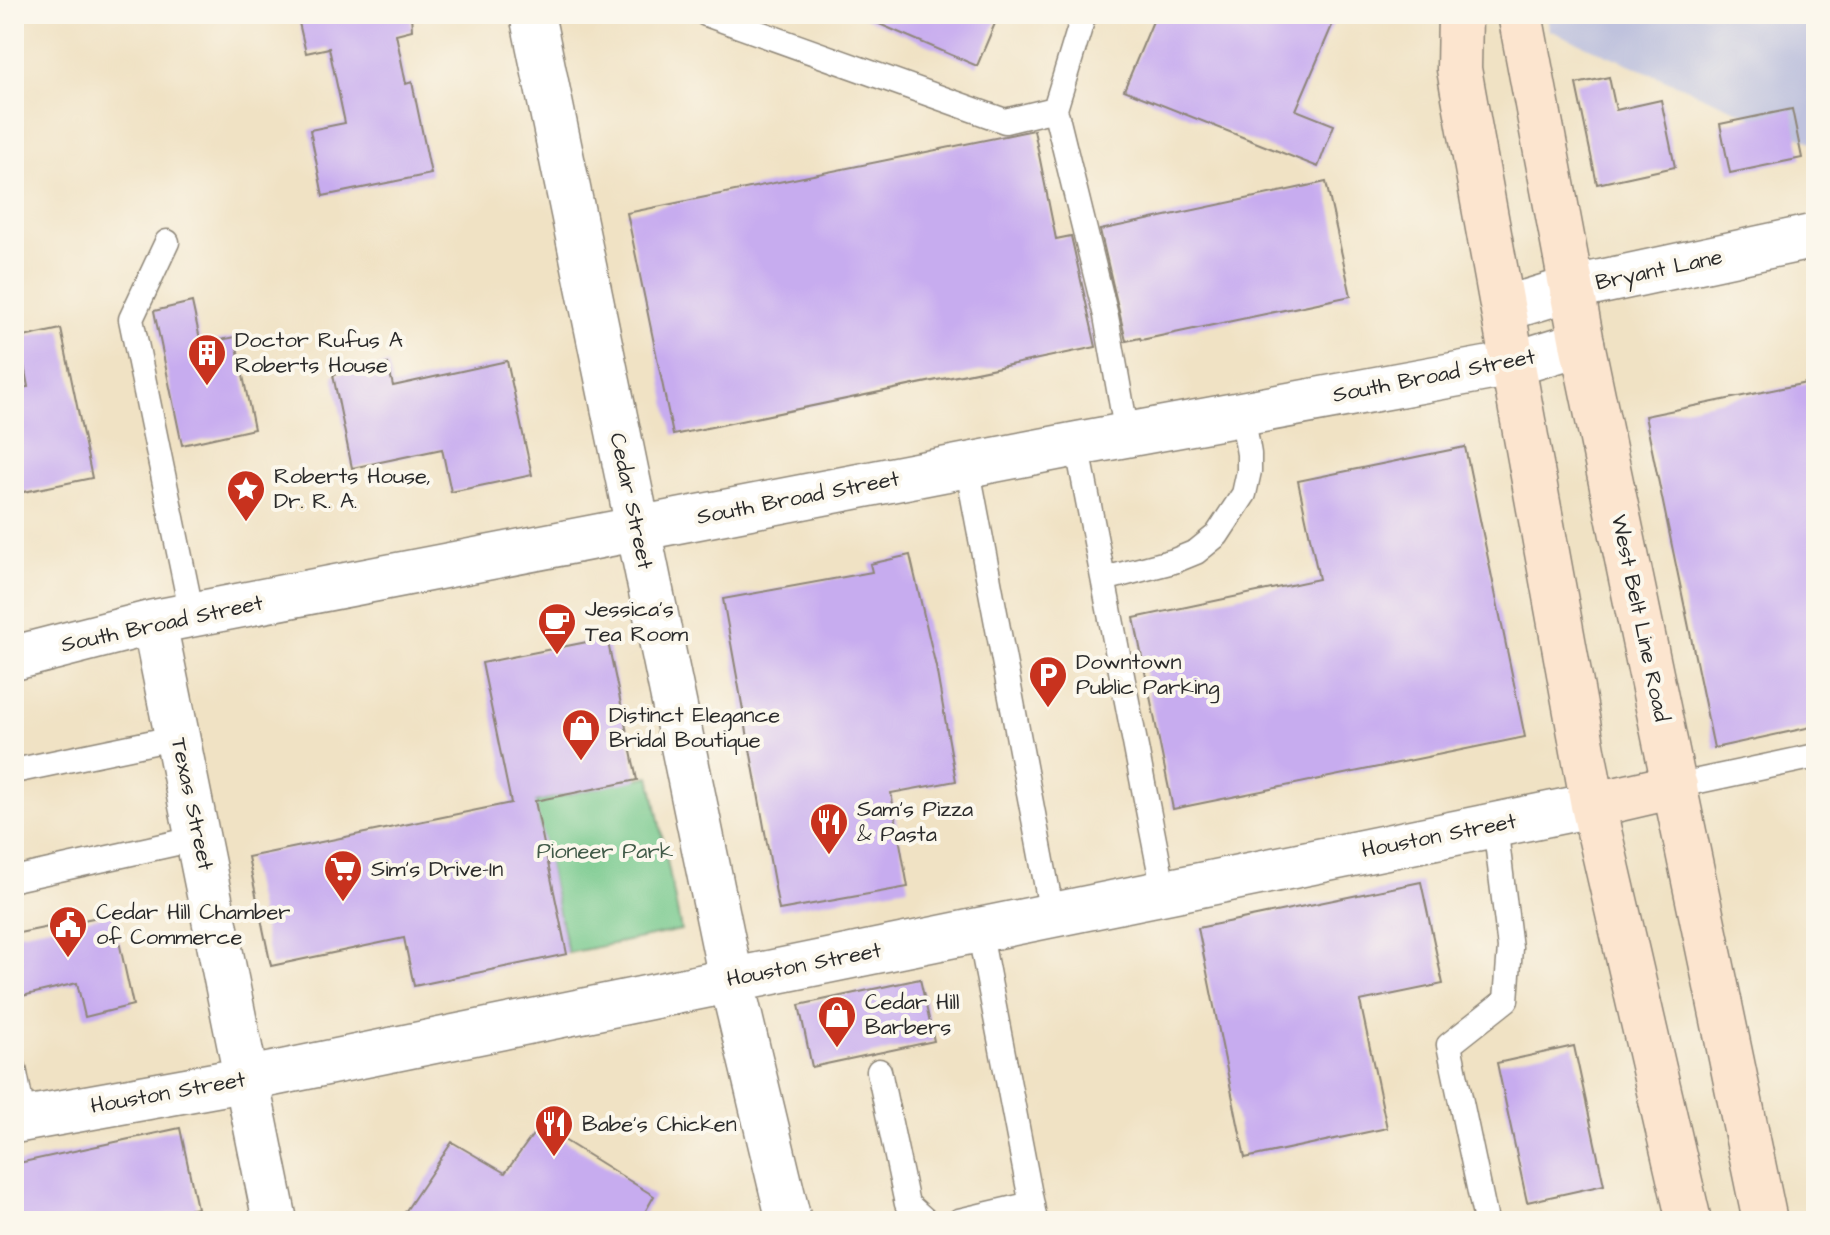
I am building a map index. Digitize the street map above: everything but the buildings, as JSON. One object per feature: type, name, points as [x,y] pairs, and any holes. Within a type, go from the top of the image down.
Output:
[{"type":"main road","points":[[1460,14],[1459,69],[1593,805],[1689,1221]]},
{"type":"main road","name":"West Belt Line Road","points":[[1520,14],[1582,343],[1765,1221]]},
{"type":"main road","points":[[1593,805],[1675,786]]},
{"type":"street","name":"Cedar Street","points":[[532,14],[731,979],[789,1221]]},
{"type":"street","name":"Bryant Lane","points":[[1504,309],[1573,288],[1816,236]]},
{"type":"street","name":"South Broad Street","points":[[14,658],[173,618],[1077,444],[1513,364],[1582,343]]},
{"type":"street","name":"Texas Street","points":[[173,618],[178,737],[275,1221]]},
{"type":"street","name":"Houston Street","points":[[19,1120],[248,1079],[1593,805]]},
{"type":"lane","points":[[706,14],[1005,121],[1055,109]]},
{"type":"lane","points":[[1084,14],[1055,109],[1106,316],[1127,435]]},
{"type":"lane","points":[[167,242],[131,319],[173,618]]},
{"type":"lane","points":[[1104,579],[1141,572],[1174,561],[1196,552],[1217,535],[1244,494],[1249,471],[1242,413]]},
{"type":"lane","points":[[1077,444],[1164,892]]},
{"type":"lane","points":[[967,465],[1052,914]]},
{"type":"lane","points":[[14,771],[178,737]]},
{"type":"lane","points":[[1675,786],[1816,756]]},
{"type":"lane","points":[[1486,1221],[1449,1045],[1506,1000],[1510,948],[1495,825]]},
{"type":"lane","points":[[14,879],[199,838]]},
{"type":"lane","points":[[959,1221],[1034,1213],[979,929]]},
{"type":"lane","points":[[14,1068],[19,1120]]},
{"type":"lane","points":[[879,1071],[907,1204],[926,1221]]},
{"type":"shaded area","points":[[1547,14],[1816,14],[1816,144],[1549,30]]},
{"type":"green space","name":"Pioneer Park","points":[[650,776],[681,930],[568,953],[534,802]]},
{"type":"place","name":"Doctor Rufus A Roberts House","points":[[207,387]]},
{"type":"place","name":"Roberts House, Dr. R. A.","points":[[246,523]]},
{"type":"place","name":"Jessica's Tea Room","points":[[557,656]]},
{"type":"place","name":"Downtown Public Parking","points":[[1048,709]]},
{"type":"place","name":"Distinct Elegance Bridal Boutique","points":[[581,762]]},
{"type":"place","name":"Sam's Pizza & Pasta","points":[[829,856]]},
{"type":"place","name":"Sim's Drive-In","points":[[343,903]]},
{"type":"place","name":"Cedar Hill Chamber of Commerce","points":[[68,959]]},
{"type":"place","name":"Cedar Hill Barbers","points":[[837,1049]]},
{"type":"place","name":"Babe's Chicken","points":[[554,1158]]}]
